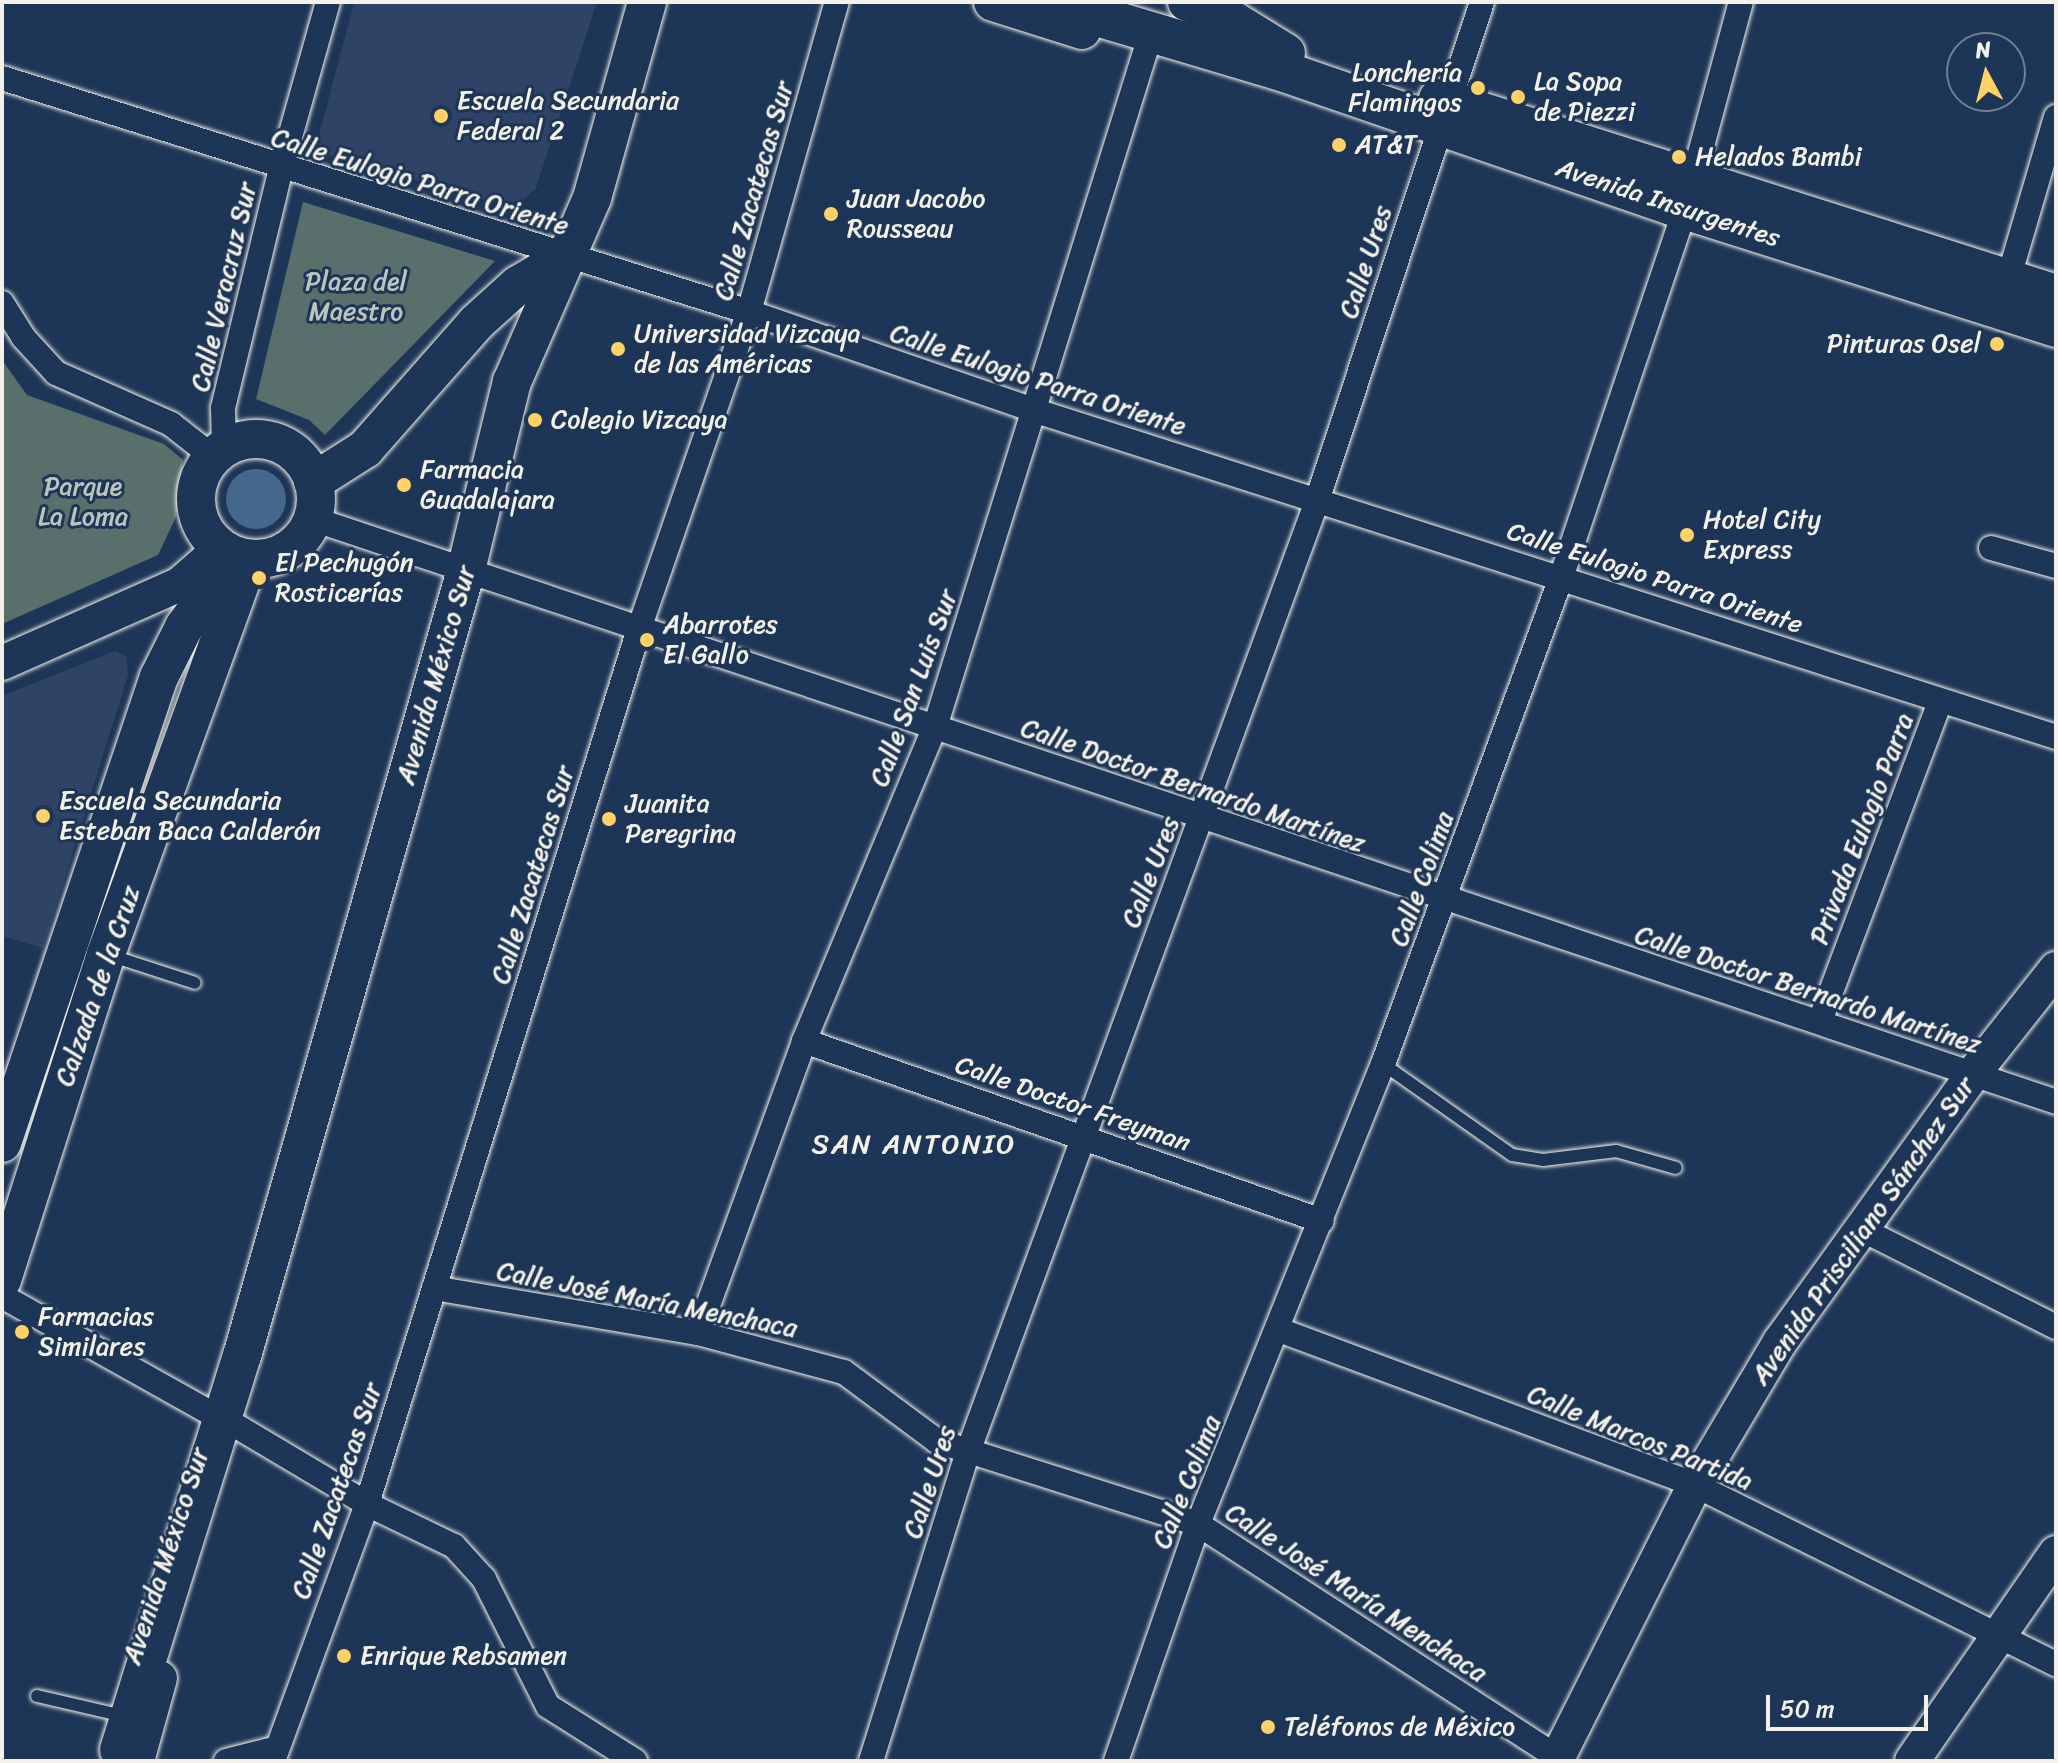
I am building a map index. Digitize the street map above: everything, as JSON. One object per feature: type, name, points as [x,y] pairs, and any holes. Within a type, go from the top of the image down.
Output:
[{"type":"highway","name":"Avenida Insurgentes","points":[[1050,2],[1284,62]]},
{"type":"highway","name":"Avenida Insurgentes","points":[[1118,2],[1284,62],[1690,194],[2056,327]]},
{"type":"highway","name":"Avenida Insurgentes","points":[[1690,194],[2056,295]]},
{"type":"main road","name":"Avenida México Sur","points":[[118,1747],[242,1356],[466,570],[512,382],[567,256],[613,133],[647,2]]},
{"type":"main road","name":"Avenida Insurgentes","points":[[993,2],[1213,68],[1284,62]]},
{"type":"main road","name":"Avenida Insurgentes","points":[[1187,2],[1234,21],[1284,62]]},
{"type":"main road","points":[[313,482],[365,449],[440,364],[518,285],[567,256]]},
{"type":"main road","points":[[440,364],[462,349],[489,343],[504,351],[512,382]]},
{"type":"main road","points":[[2,642],[175,564],[228,548],[283,554],[299,542],[313,519],[313,482],[296,453],[278,442],[257,438],[218,453],[196,486],[195,506],[228,548]]},
{"type":"main road","points":[[2,663],[180,584],[228,548]]},
{"type":"main road","name":"Calzada de la Cruz","points":[[2,1280],[106,954],[228,548]]},
{"type":"main road","name":"Calzada de la Cruz","points":[[2,1143],[159,677],[228,548]]},
{"type":"main road","name":"Avenida Prisciliano Sánchez Sur","points":[[1557,1759],[1695,1485],[1780,1342],[1859,1228],[1973,1074],[2056,969]]},
{"type":"main road","points":[[31,1057],[71,1065]]},
{"type":"main road","points":[[118,1747],[242,1356]]},
{"type":"main road","name":"Avenida México Sur","points":[[118,1747],[222,1419]]},
{"type":"main road","points":[[1912,1761],[2056,1553]]},
{"type":"street","name":"Calle Veracruz Sur","points":[[218,453],[223,408],[281,169],[328,2]]},
{"type":"street","name":"Calle Zacatecas Sur","points":[[274,1755],[367,1504],[640,626],[749,312],[837,2]]},
{"type":"street","name":"Calle Ures","points":[[871,1761],[969,1449],[1080,1136],[1201,820],[1317,501],[1482,2]]},
{"type":"street","name":"Calle Colima","points":[[1116,1761],[1198,1524],[1279,1330],[1383,1064],[1562,575],[1690,194],[1741,2]]},
{"type":"street","name":"Calle San Luis Sur","points":[[698,1333],[804,1041],[935,727],[1036,411],[1146,49]]},
{"type":"street","name":"Calle Eulogio Parra Oriente","points":[[2,78],[281,169],[749,312],[1036,411],[1562,575],[2056,737]]},
{"type":"street","points":[[2008,280],[2056,117]]},
{"type":"street","points":[[2,303],[23,337],[56,373],[171,424],[218,453]]},
{"type":"street","name":"Calle Doctor Bernardo Martínez","points":[[313,519],[640,626],[1201,820],[1820,1021],[2056,1102]]},
{"type":"street","points":[[1991,548],[2056,566]]},
{"type":"street","name":"Privada Eulogio Parra","points":[[1820,1021],[1940,701]]},
{"type":"street","name":"Calle Doctor Freyman","points":[[804,1041],[1322,1221]]},
{"type":"street","points":[[1859,1228],[2056,1327]]},
{"type":"street","name":"Calle José María Menchaca","points":[[434,1288],[698,1333],[844,1372],[937,1441],[1198,1524],[1557,1759]]},
{"type":"street","points":[[2,1296],[367,1504],[454,1546],[484,1579],[548,1706],[635,1761]]},
{"type":"street","name":"Calle Marcos Partida","points":[[1279,1330],[1695,1485],[2056,1664]]},
{"type":"street","points":[[226,1761],[274,1755]]},
{"type":"lane","points":[[106,954],[195,983]]},
{"type":"lane","points":[[1383,1064],[1478,1126],[1512,1155],[1543,1160],[1616,1151],[1676,1168]]},
{"type":"lane","points":[[37,1696],[118,1747]]},
{"type":"shaded area","name":"Escuela Secundaria Federal 2","points":[[354,2],[597,2],[536,188],[514,209],[315,151]]},
{"type":"shaded area","points":[[256,469],[277,478],[286,499],[277,520],[256,529],[235,520],[226,499],[235,478]]},
{"type":"shaded area","name":"Escuela Secundaria Esteban Baca Calderón","points":[[115,651],[126,656],[128,675],[43,948],[2,936],[2,696]]},
{"type":"green space","name":"Plaza del Maestro","points":[[303,202],[495,261],[325,435],[309,420],[256,399]]},
{"type":"green space","name":"Parque La Loma","points":[[2,360],[27,395],[164,444],[183,460],[176,517],[158,555],[2,624]]},
{"type":"place","name":"Lonchería Flamingos","points":[[1478,88]]},
{"type":"place","name":"La Sopa de Piezzi","points":[[1518,97]]},
{"type":"place","name":"Escuela Secundaria Federal 2","points":[[441,116]]},
{"type":"place","name":"AT&T","points":[[1339,145]]},
{"type":"place","name":"Helados Bambi","points":[[1679,157]]},
{"type":"place","name":"Juan Jacobo Rousseau","points":[[831,214]]},
{"type":"place","name":"Pinturas Osel","points":[[1997,344]]},
{"type":"place","name":"Universidad Vizcaya de las Américas","points":[[618,349]]},
{"type":"place","name":"Colegio Vizcaya","points":[[535,420]]},
{"type":"place","name":"Farmacia Guadalajara","points":[[404,485]]},
{"type":"place","name":"Hotel City Express","points":[[1687,535]]},
{"type":"place","name":"El Pechugón Rosticerías","points":[[259,578]]},
{"type":"place","name":"Abarrotes El Gallo","points":[[647,640]]},
{"type":"place","name":"Escuela Secundaria Esteban Baca Calderón","points":[[43,816]]},
{"type":"place","name":"Juanita Peregrina","points":[[609,819]]},
{"type":"place","name":"Farmacias Similares","points":[[22,1332]]},
{"type":"place","name":"Enrique Rebsamen","points":[[344,1656]]},
{"type":"place","name":"Teléfonos de México","points":[[1268,1727]]},
{"type":"district","name":"SAN ANTONIO","points":[[914,1144]]}]
